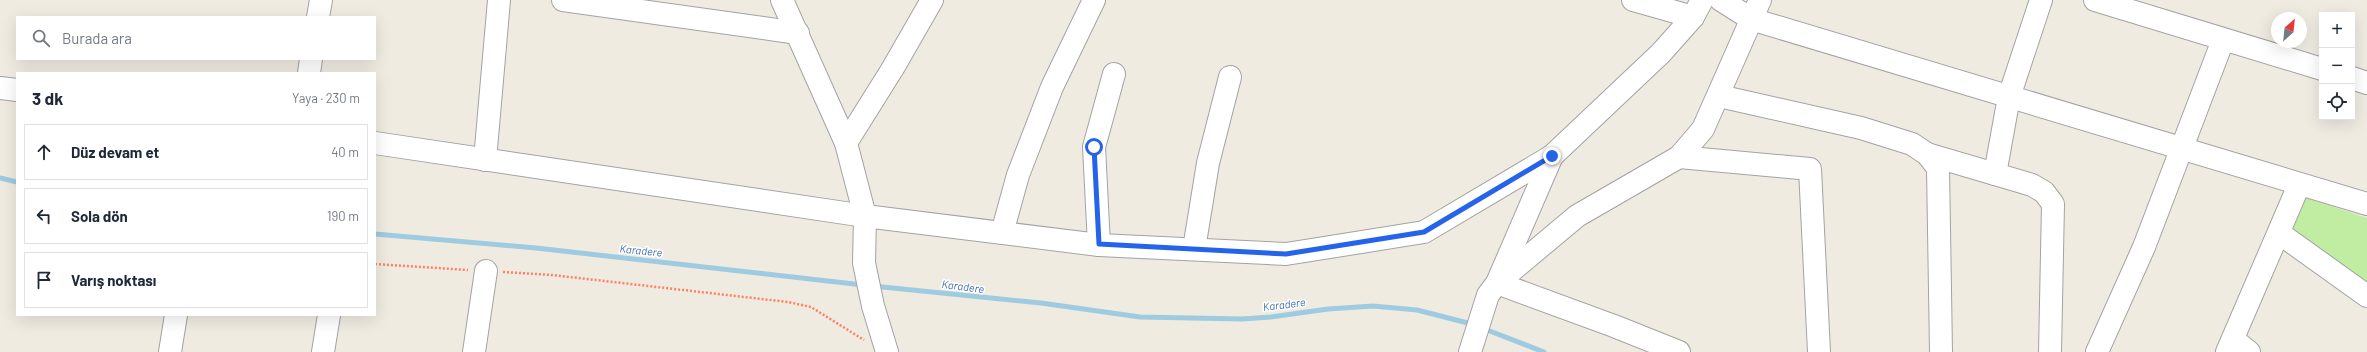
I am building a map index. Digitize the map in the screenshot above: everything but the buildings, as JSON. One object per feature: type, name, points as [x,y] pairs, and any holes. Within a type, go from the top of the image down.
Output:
[{"type":"street","points":[[318,16],[321,0]]},
{"type":"street","points":[[485,160],[499,0]]},
{"type":"street","points":[[563,0],[798,33]]},
{"type":"street","points":[[782,0],[846,143],[865,216],[864,264],[873,306],[886,348]]},
{"type":"street","points":[[846,143],[893,68],[932,0]]},
{"type":"street","points":[[1002,233],[1018,175],[1052,87],[1094,0]]},
{"type":"street","points":[[1633,0],[1698,8]]},
{"type":"street","points":[[1721,0],[1756,10],[2009,97],[2367,204]]},
{"type":"street","points":[[1995,174],[2009,97],[2041,0]]},
{"type":"street","points":[[2095,0],[2319,68]]},
{"type":"street","points":[[376,143],[865,216],[1002,233],[1099,244],[1286,254],[1424,232],[1552,156],[1661,53],[1698,8]]},
{"type":"street","points":[[1492,289],[1577,216],[1679,157],[1703,129],[1756,10]]},
{"type":"street","points":[[2097,352],[2144,247],[2224,40]]},
{"type":"street","points":[[309,72],[311,60]]},
{"type":"street","points":[[1099,244],[1094,147],[1114,74]]},
{"type":"street","points":[[1194,249],[1208,163],[1230,77]]},
{"type":"street","points":[[2355,79],[2367,83]]},
{"type":"street","points":[[0,88],[16,90]]},
{"type":"street","points":[[1718,96],[1861,128],[1912,144],[1927,154],[2032,185],[2044,192],[2053,204],[2050,352]]},
{"type":"street","points":[[1927,154],[1938,168],[1941,352]]},
{"type":"street","points":[[1472,349],[1492,289],[1552,156]]},
{"type":"street","points":[[1679,157],[1810,169],[1819,352]]},
{"type":"street","points":[[2236,348],[2279,233],[2300,185]]},
{"type":"street","points":[[2279,233],[2367,296]]},
{"type":"street","points":[[474,352],[486,271]]},
{"type":"street","points":[[1492,289],[1614,326],[1679,352]]},
{"type":"street","points":[[170,352],[176,316]]},
{"type":"street","points":[[323,352],[329,316]]},
{"type":"path","points":[[376,264],[552,275],[788,302],[811,307],[831,317],[857,337],[886,348]]},
{"type":"green space","points":[[2302,196],[2367,218],[2367,286],[2289,227]]},
{"type":"waterway","name":"Karadere","points":[[0,178],[16,182]]},
{"type":"waterway","name":"Karadere","points":[[376,234],[536,248],[863,285]]},
{"type":"waterway","name":"Karadere","points":[[873,286],[1041,303],[1140,317],[1242,319],[1271,317],[1328,309],[1373,306],[1417,310],[1472,324]]},
{"type":"waterway","name":"Karadere","points":[[1482,328],[1544,352]]},
{"type":"route","points":[[1094,147],[1099,244],[1286,254],[1424,232],[1552,156]]}]
